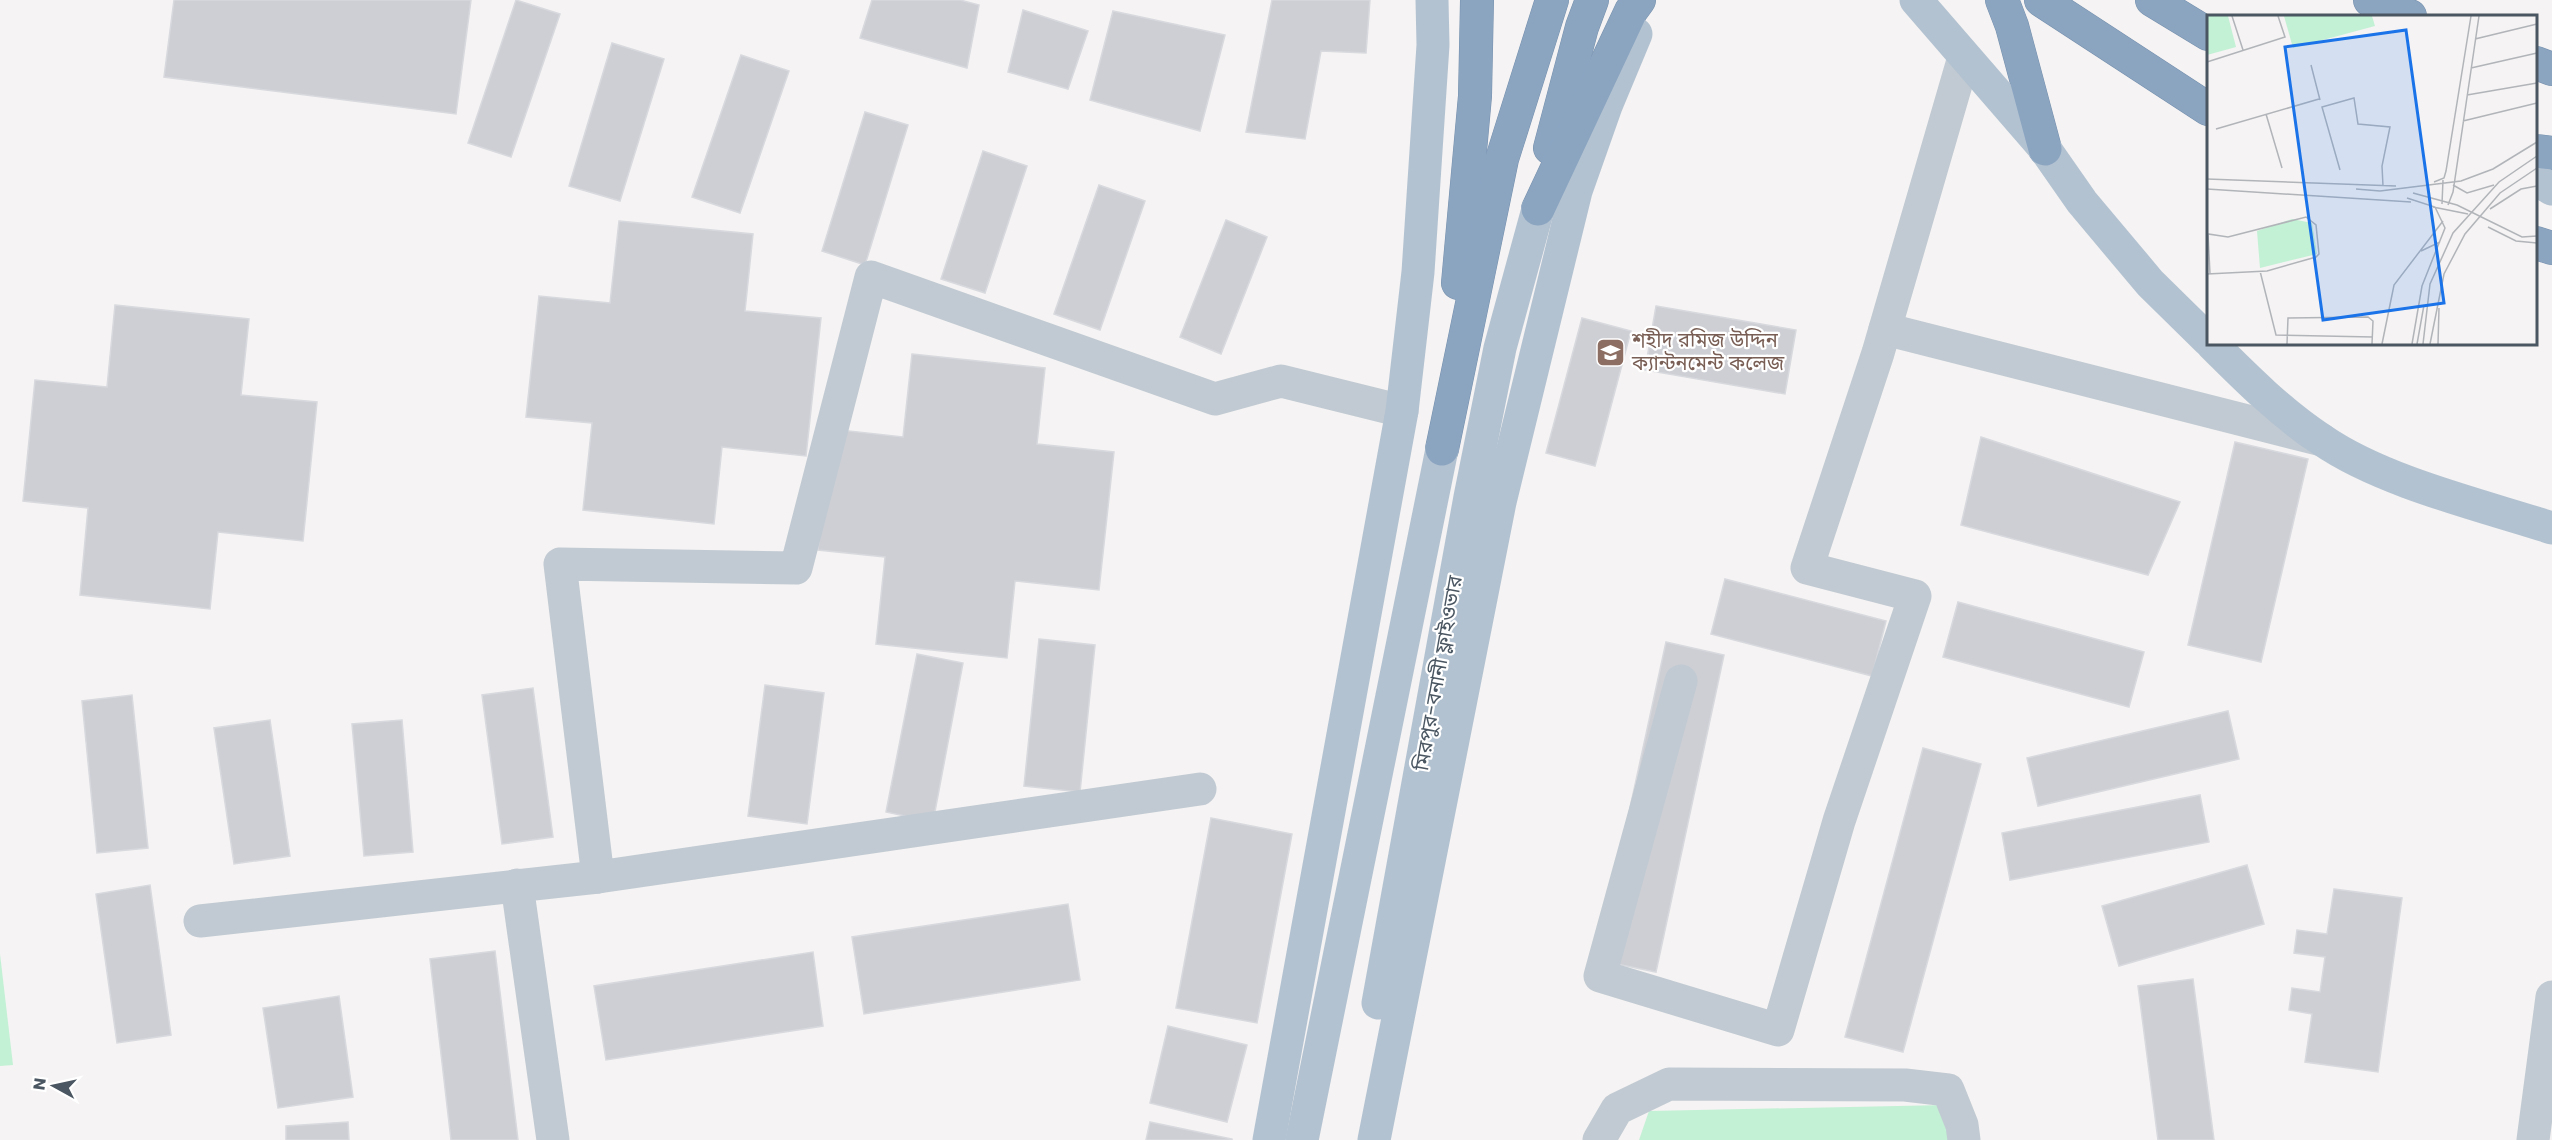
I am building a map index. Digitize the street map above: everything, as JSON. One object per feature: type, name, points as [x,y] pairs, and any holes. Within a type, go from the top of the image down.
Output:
[{"type":"highway","points":[[1442,449],[1475,96],[1477,0]]},
{"type":"highway","points":[[1442,449],[1502,159],[1552,0]]},
{"type":"highway","points":[[1538,209],[1556,120],[1582,27],[1592,0]]},
{"type":"highway","points":[[1538,209],[1592,91],[1631,11],[1639,0]]},
{"type":"highway","points":[[2002,0],[2012,26],[2045,149]]},
{"type":"highway","points":[[2041,0],[2207,108]]},
{"type":"highway","points":[[2152,0],[2207,33]]},
{"type":"highway","points":[[2370,0],[2408,15]]},
{"type":"highway","points":[[2537,64],[2552,69]]},
{"type":"highway","points":[[2537,151],[2552,153]]},
{"type":"highway","points":[[2537,244],[2552,248]]},
{"type":"main road","points":[[1269,1140],[1402,411],[1418,272],[1433,45],[1432,0]]},
{"type":"main road","points":[[1374,1140],[1503,490],[1576,191],[1606,106],[1652,0]]},
{"type":"main road","points":[[1916,0],[2045,149],[2082,202],[2143,274],[2207,339]]},
{"type":"main road","points":[[2537,181],[2552,189]]},
{"type":"main road","name":"মিরপুর-বনানী ফ্লাইওভার","points":[[1353,1140],[1500,348],[1538,209]]},
{"type":"main road","points":[[2213,345],[2263,394],[2322,440],[2363,463],[2552,528]]},
{"type":"main road","name":"মিরপুর-বনানী ফ্লাইওভার","points":[[1302,1140],[1442,449]]},
{"type":"street","points":[[1681,681],[1600,976],[1778,1030],[1839,821],[1915,596],[1808,568],[1885,329],[1964,57]]},
{"type":"street","points":[[598,877],[560,564],[796,568],[870,277],[1215,399],[1281,381],[1402,411]]},
{"type":"street","points":[[1885,329],[2322,440]]},
{"type":"street","points":[[200,921],[598,877],[1200,789]]},
{"type":"street","points":[[517,885],[553,1140]]},
{"type":"street","points":[[2533,1140],[2552,997]]},
{"type":"street","points":[[1599,1140],[1617,1108],[1669,1084],[1905,1085],[1948,1090],[1962,1125],[1964,1140]]},
{"type":"green space","points":[[0,954],[13,1065],[0,1066]]},
{"type":"green space","points":[[1946,1105],[1949,1140],[1639,1140],[1649,1111]]},
{"type":"building","points":[[174,0],[471,0],[456,114],[164,77]]},
{"type":"building","points":[[516,0],[560,14],[511,157],[468,143]]},
{"type":"building","points":[[872,0],[960,0],[979,5],[967,68],[860,38]]},
{"type":"building","points":[[1272,0],[1370,0],[1366,53],[1321,51],[1305,139],[1246,132]]},
{"type":"building","points":[[1023,10],[1088,31],[1068,89],[1008,72]]},
{"type":"building","points":[[1113,11],[1225,35],[1200,131],[1090,100]]},
{"type":"building","points":[[612,43],[664,59],[620,201],[569,186]]},
{"type":"building","points":[[741,55],[789,71],[740,213],[692,197]]},
{"type":"building","points":[[865,112],[908,125],[865,265],[822,251]]},
{"type":"building","points":[[983,151],[1027,166],[985,293],[941,279]]},
{"type":"building","points":[[1099,185],[1145,201],[1100,330],[1054,314]]},
{"type":"building","points":[[1226,220],[1267,237],[1221,354],[1180,337]]},
{"type":"building","points":[[619,221],[753,234],[745,311],[821,318],[806,456],[722,447],[714,524],[583,510],[592,423],[526,417],[539,296],[610,303]]},
{"type":"building","points":[[115,305],[249,319],[241,395],[317,402],[303,541],[218,532],[210,609],[80,595],[88,508],[23,501],[35,380],[107,387]]},
{"type":"building","points":[[1656,306],[1796,330],[1785,394],[1645,370]]},
{"type":"building","points":[[1582,318],[1631,331],[1595,466],[1546,453]]},
{"type":"building","points":[[912,354],[1045,368],[1037,444],[1114,452],[1099,590],[1015,581],[1007,658],[876,644],[885,557],[818,550],[831,429],[903,437]]},
{"type":"building","points":[[1981,437],[2180,502],[2148,575],[1961,525]]},
{"type":"building","points":[[2235,442],[2308,459],[2261,662],[2188,645]]},
{"type":"building","points":[[1725,579],[1886,621],[1872,676],[1711,634]]},
{"type":"building","points":[[1958,602],[2144,652],[2129,707],[1943,657]]},
{"type":"building","points":[[1039,639],[1095,645],[1080,792],[1024,786]]},
{"type":"building","points":[[1666,642],[1724,655],[1656,972],[1597,960]]},
{"type":"building","points":[[917,654],[963,663],[933,822],[886,812]]},
{"type":"building","points":[[765,685],[824,693],[807,824],[748,816]]},
{"type":"building","points":[[533,688],[553,837],[502,844],[482,695]]},
{"type":"building","points":[[132,695],[148,848],[97,853],[82,701]]},
{"type":"building","points":[[2228,711],[2239,759],[2038,806],[2027,758]]},
{"type":"building","points":[[270,720],[290,856],[234,864],[214,728]]},
{"type":"building","points":[[402,720],[413,852],[364,856],[352,724]]},
{"type":"building","points":[[1923,748],[1981,764],[1903,1052],[1845,1037]]},
{"type":"building","points":[[2200,795],[2209,842],[2010,880],[2002,833]]},
{"type":"building","points":[[1211,818],[1292,834],[1257,1023],[1176,1008]]},
{"type":"building","points":[[2247,865],[2264,924],[2119,966],[2102,906]]},
{"type":"building","points":[[150,885],[171,1035],[117,1043],[96,894]]},
{"type":"building","points":[[2334,889],[2402,898],[2378,1072],[2305,1062],[2312,1014],[2289,1010],[2292,988],[2320,992],[2325,957],[2294,953],[2297,930],[2327,934]]},
{"type":"building","points":[[1068,904],[1080,980],[864,1014],[852,937]]},
{"type":"building","points":[[495,951],[518,1140],[451,1140],[430,959]]},
{"type":"building","points":[[813,952],[823,1026],[606,1060],[594,986]]},
{"type":"building","points":[[2193,979],[2214,1140],[2158,1140],[2138,986]]},
{"type":"building","points":[[339,996],[353,1097],[278,1108],[263,1008]]},
{"type":"building","points":[[1168,1026],[1247,1045],[1227,1122],[1150,1103]]},
{"type":"building","points":[[348,1122],[349,1140],[286,1140],[286,1126]]},
{"type":"building","points":[[1150,1122],[1232,1139],[1232,1140],[1146,1140]]},
{"type":"place","name":"শহীদ রমিজ উদ্দিন ক্যান্টনমেন্ট কলেজ","points":[[1611,352]]}]
